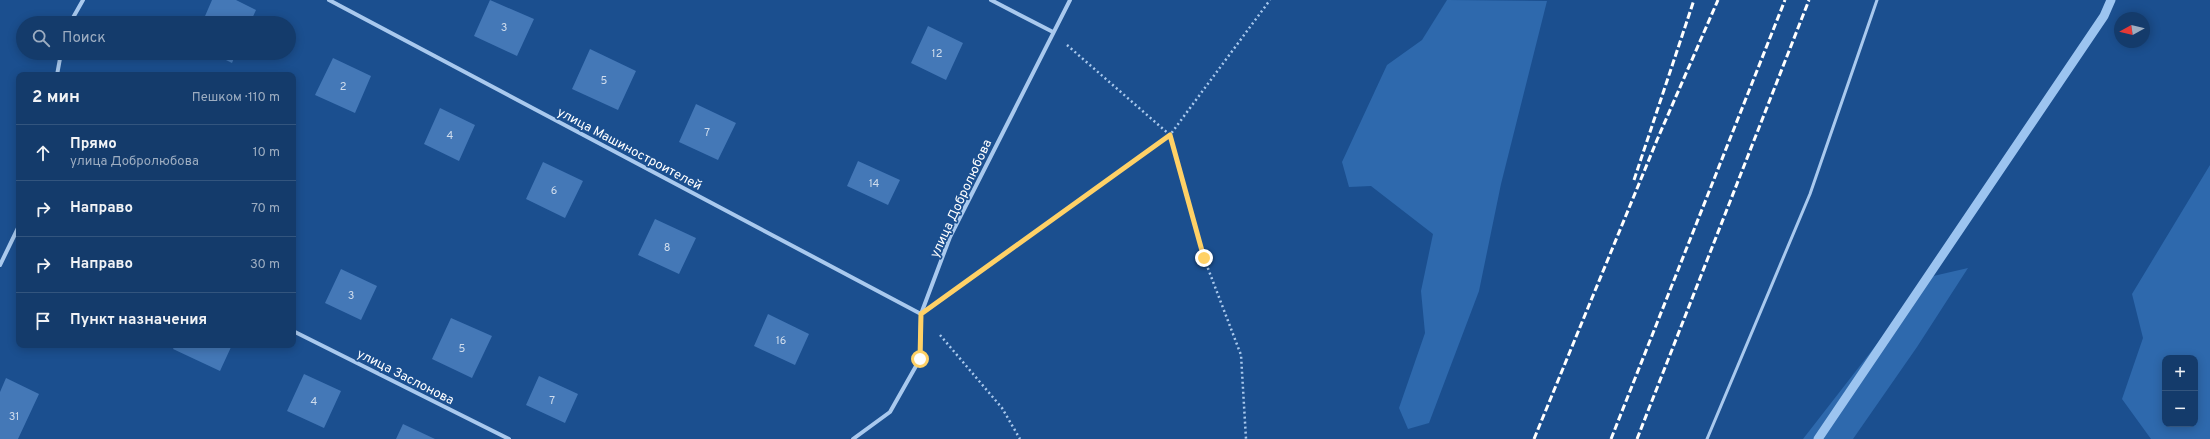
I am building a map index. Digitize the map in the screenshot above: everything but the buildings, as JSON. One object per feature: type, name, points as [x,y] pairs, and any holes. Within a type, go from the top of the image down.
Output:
[{"type":"street","points":[[74,16],[83,0]]},
{"type":"street","name":"улица Машиностроителей","points":[[329,0],[921,314]]},
{"type":"street","points":[[991,0],[1053,32]]},
{"type":"street","name":"улица Добролюбова","points":[[853,439],[890,412],[920,359],[921,314],[950,237],[1070,0]]},
{"type":"street","points":[[58,72],[60,60]]},
{"type":"street","points":[[0,265],[16,232]]},
{"type":"street","name":"улица Заслонова","points":[[296,332],[509,439]]},
{"type":"lane","points":[[1707,439],[1810,194],[1877,0]]},
{"type":"path","points":[[1020,439],[1002,408],[921,314],[1170,135],[1270,0]]},
{"type":"path","points":[[1053,32],[1170,135],[1204,258],[1241,354],[1246,439]]},
{"type":"shaded area","points":[[1447,0],[1547,1],[1501,184],[1479,291],[1429,423],[1408,429],[1399,408],[1425,333],[1421,291],[1433,234],[1371,186],[1349,187],[1342,162],[1387,65],[1422,40]]},
{"type":"shaded area","points":[[2210,165],[2210,439],[2151,439],[2122,399],[2143,338],[2132,294]]},
{"type":"shaded area","points":[[1968,268],[1917,347],[1853,439],[1803,439],[1929,277]]},
{"type":"waterway","points":[[1818,439],[2104,16],[2111,0]]},
{"type":"railway","points":[[1634,180],[1694,0]]},
{"type":"railway","points":[[1534,439],[1657,140],[1718,0]]},
{"type":"railway","points":[[1611,439],[1785,0]]},
{"type":"railway","points":[[1637,439],[1809,0]]},
{"type":"route","points":[[920,359],[921,314],[1170,135],[1204,258]]}]
